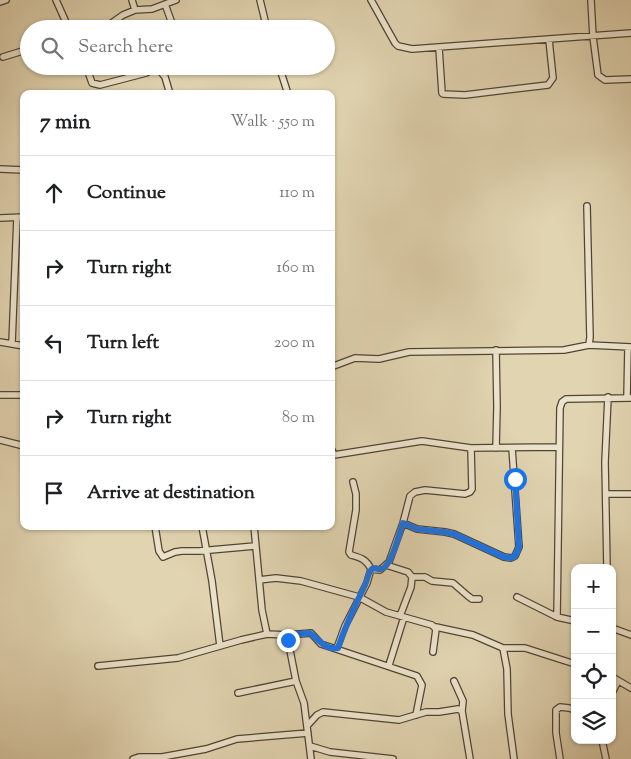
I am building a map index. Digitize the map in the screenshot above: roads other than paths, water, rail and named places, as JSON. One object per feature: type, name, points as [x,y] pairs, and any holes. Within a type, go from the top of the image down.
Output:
[{"type":"street","points":[[0,2],[6,0]]},
{"type":"street","points":[[56,0],[66,20]]},
{"type":"street","points":[[132,0],[135,10]]},
{"type":"street","points":[[116,20],[135,10],[145,10],[176,0]]},
{"type":"street","points":[[260,0],[265,20]]},
{"type":"street","points":[[370,0],[391,38],[398,46],[412,49],[631,33]]},
{"type":"street","points":[[592,0],[593,36],[597,71],[601,78],[611,81],[631,79]]},
{"type":"street","points":[[165,4],[171,20]]},
{"type":"street","points":[[439,48],[442,93],[465,95],[548,85],[553,78],[549,40]]},
{"type":"street","points":[[3,57],[20,52]]},
{"type":"street","points":[[89,75],[92,84],[100,85],[133,75]]},
{"type":"street","points":[[163,75],[169,90]]},
{"type":"street","points":[[282,75],[287,90]]},
{"type":"street","points":[[0,169],[20,170]]},
{"type":"street","points":[[586,206],[589,345]]},
{"type":"street","points":[[0,218],[20,217],[12,343]]},
{"type":"street","points":[[0,342],[20,345]]},
{"type":"street","points":[[335,366],[355,358],[379,359],[409,352],[564,350],[589,345],[630,347],[629,398],[566,399],[562,402],[560,408],[557,617]]},
{"type":"street","points":[[496,350],[498,407],[496,448]]},
{"type":"street","points":[[0,395],[20,395]]},
{"type":"street","points":[[607,564],[608,397]]},
{"type":"street","points":[[0,440],[20,445]]},
{"type":"street","points":[[335,455],[422,441],[471,448],[559,447]]},
{"type":"street","points":[[371,569],[380,570],[386,566],[403,523],[410,496],[415,492],[425,490],[465,494],[470,492],[473,485],[471,448]]},
{"type":"street","points":[[403,523],[417,529],[454,534],[504,557],[511,558],[515,556],[519,547],[512,448]]},
{"type":"street","points":[[337,648],[345,626],[367,583],[371,569],[368,562],[351,555],[349,552],[356,510],[356,494],[353,482]]},
{"type":"street","points":[[606,494],[631,494]]},
{"type":"street","points":[[156,530],[159,551],[163,557],[174,552],[255,546]]},
{"type":"street","points":[[203,530],[220,646]]},
{"type":"street","points":[[254,530],[262,610],[268,634]]},
{"type":"street","points":[[386,566],[408,572],[412,577],[411,587],[389,665]]},
{"type":"street","points":[[412,577],[425,577],[453,583],[472,599],[479,599]]},
{"type":"street","points":[[259,580],[276,578],[295,580],[359,597],[372,606],[402,617],[473,635],[503,648],[521,647],[571,663]]},
{"type":"street","points":[[517,597],[557,617],[571,620]]},
{"type":"street","points":[[433,652],[436,627]]},
{"type":"street","points":[[616,629],[631,635]]},
{"type":"street","points":[[98,666],[178,658],[268,634],[310,633],[321,644],[389,665],[417,676],[422,685],[416,714]]},
{"type":"street","points":[[287,635],[296,681],[304,703],[312,759]]},
{"type":"street","points":[[503,648],[507,669],[508,714],[514,759]]},
{"type":"street","points":[[616,680],[631,688]]},
{"type":"street","points":[[238,692],[296,681]]},
{"type":"street","points":[[454,681],[463,701],[462,711],[470,759]]},
{"type":"street","points":[[560,759],[556,733],[556,710],[560,707],[571,709]]},
{"type":"street","points":[[307,726],[317,715],[323,712],[399,720],[407,719],[416,714],[448,711],[455,708],[462,711]]},
{"type":"street","points":[[133,759],[139,757],[162,757],[206,749],[237,739],[308,733]]},
{"type":"street","points":[[603,744],[606,759]]},
{"type":"street","points":[[310,746],[330,752],[393,759]]}]
